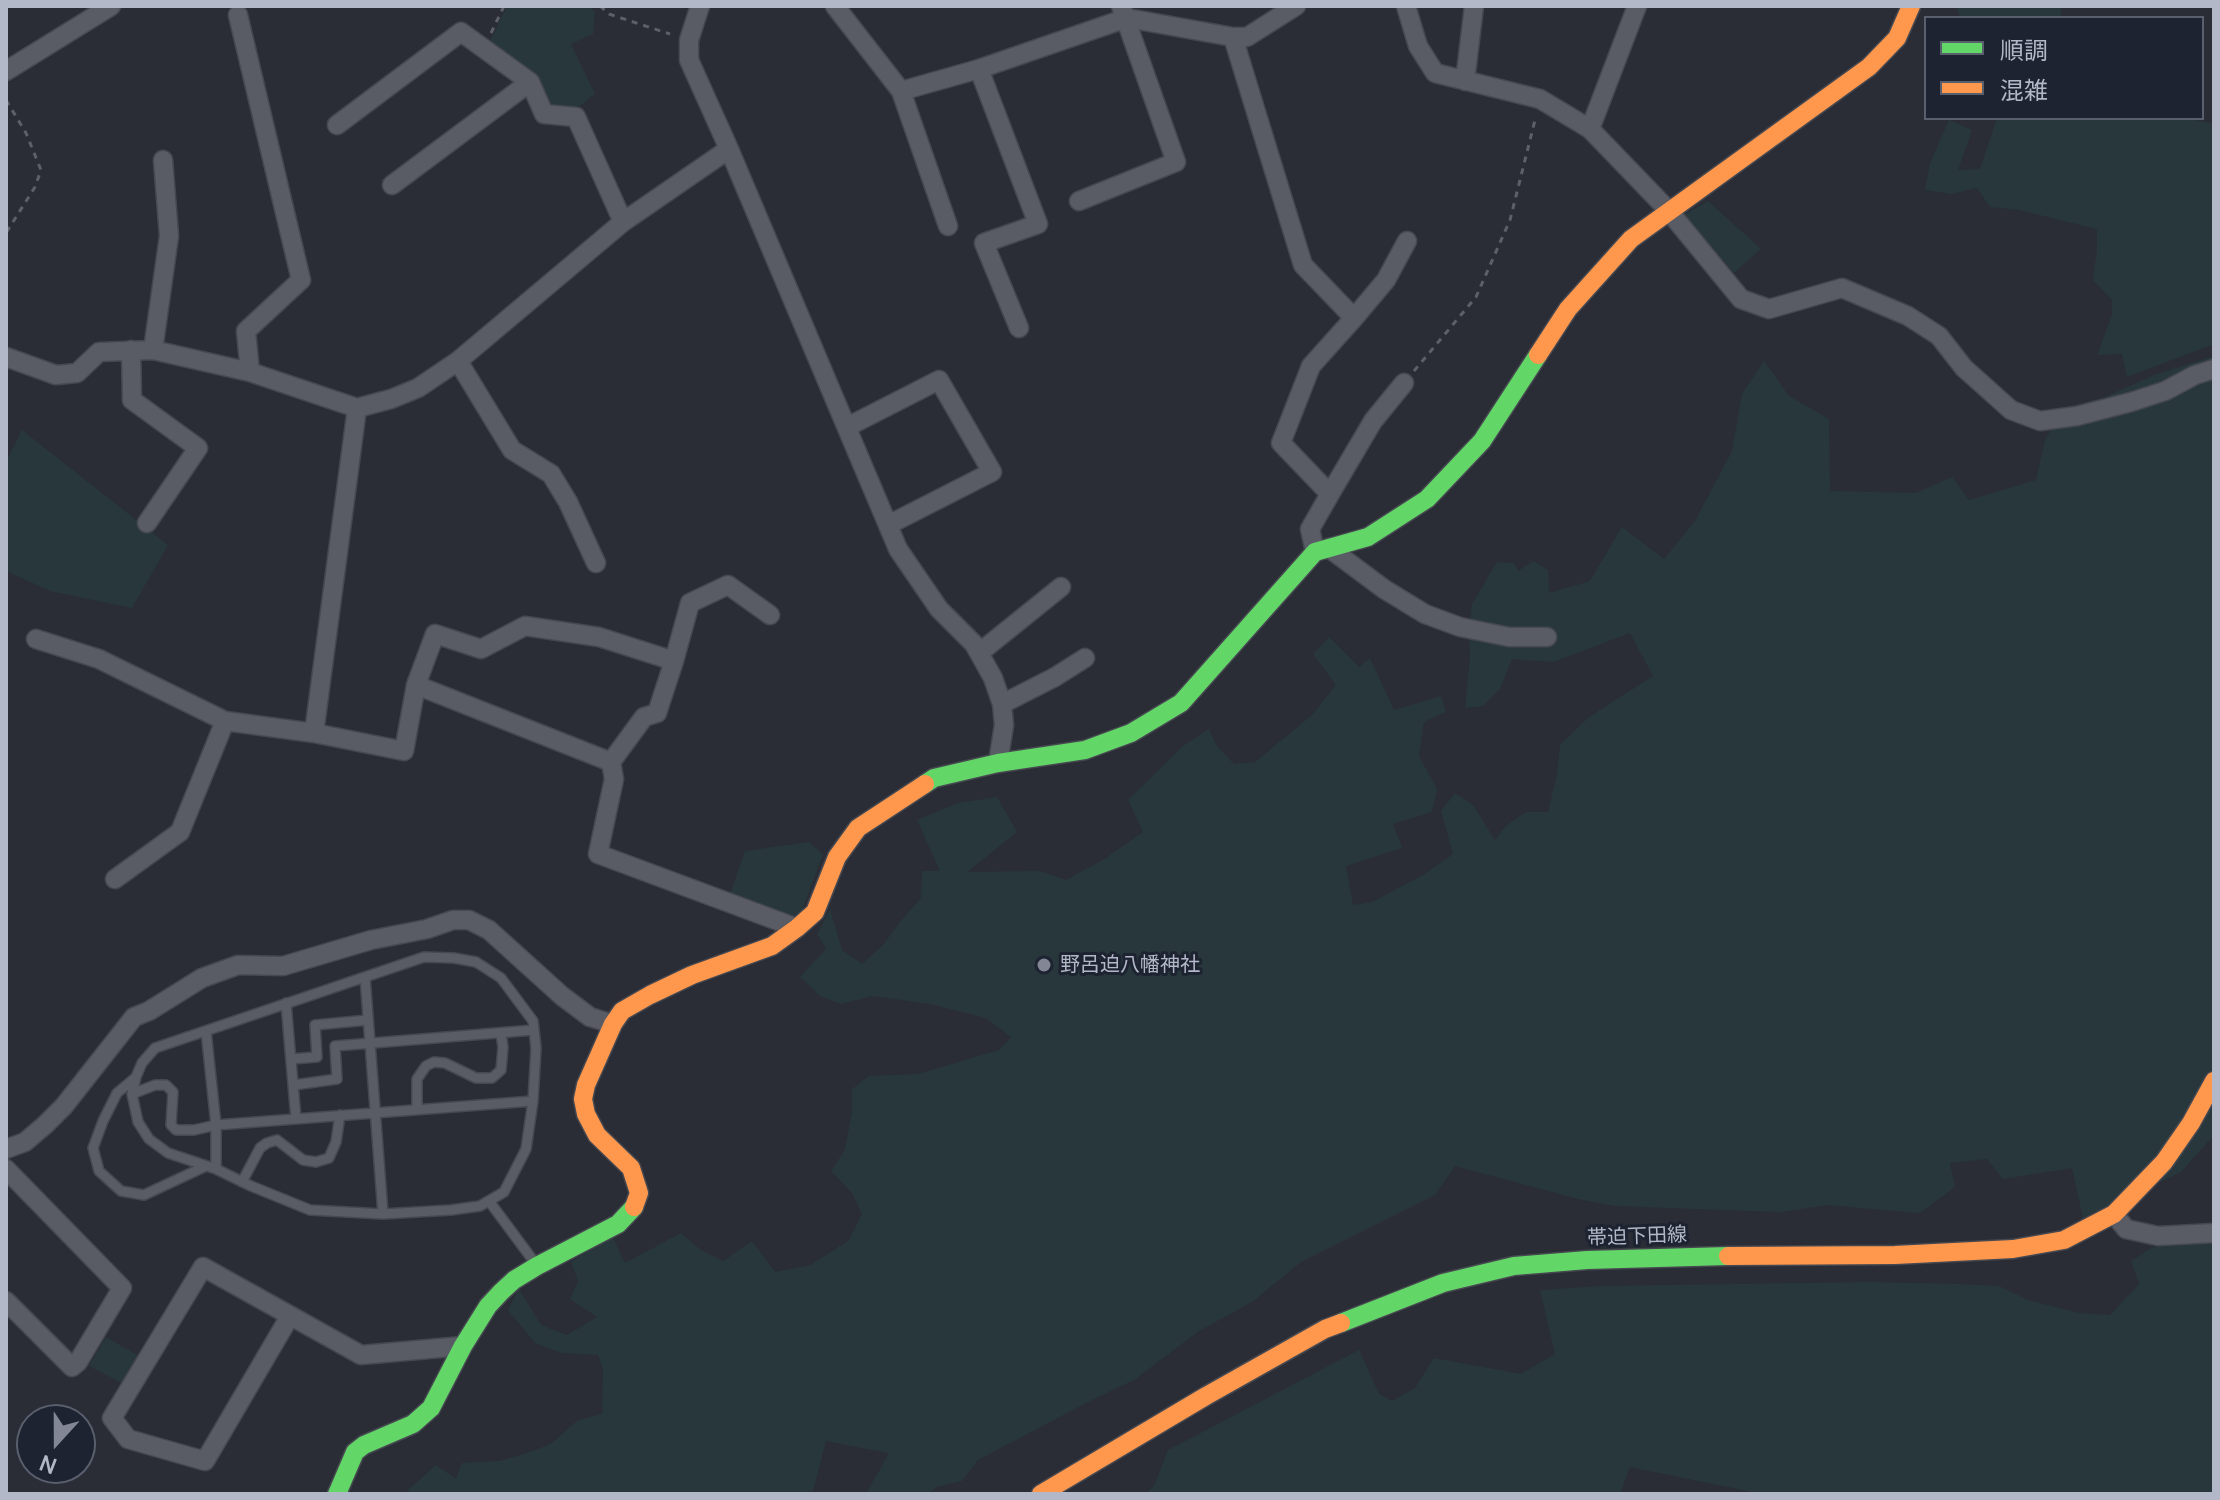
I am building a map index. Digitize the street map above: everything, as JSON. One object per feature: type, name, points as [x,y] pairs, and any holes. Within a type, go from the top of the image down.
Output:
[{"type":"street","points":[[6,71],[111,6]]},
{"type":"street","points":[[700,6],[689,40],[689,60],[898,549],[939,609],[974,644],[993,678],[1002,704],[1004,725],[998,763]]},
{"type":"street","points":[[835,6],[901,91],[948,226]]},
{"type":"street","points":[[901,91],[979,69],[1124,12],[1233,37],[1247,37],[1296,6]]},
{"type":"street","points":[[1406,6],[1418,46],[1435,73],[1540,99],[1590,129],[1668,210],[1741,299],[1769,309],[1842,288],[1908,316],[1939,336],[1964,368],[2011,410],[2040,421],[2091,413],[2165,391],[2214,369]]},
{"type":"street","points":[[1465,81],[1474,6]]},
{"type":"street","points":[[1590,129],[1637,6]]},
{"type":"street","points":[[337,1494],[355,1452],[413,1424],[431,1408],[463,1346],[488,1306],[501,1292],[537,1266],[618,1224],[635,1206],[639,1193],[631,1168],[597,1135],[586,1114],[583,1099],[586,1085],[613,1024],[622,1011],[692,975],[772,946],[797,928],[815,912],[837,857],[858,828],[934,778],[998,763],[1085,750],[1131,733],[1181,703],[1322,550],[1368,537],[1427,499],[1482,441],[1568,309],[1631,239],[1869,67],[1897,38],[1911,6]]},
{"type":"street","points":[[1079,201],[1176,162],[1124,12]]},
{"type":"street","points":[[238,15],[301,280],[246,331],[250,372]]},
{"type":"street","points":[[337,125],[461,32],[530,82],[544,114],[576,117],[623,222]]},
{"type":"street","points":[[1233,37],[1303,265],[1354,318]]},
{"type":"street","points":[[979,69],[1038,224],[984,243],[1019,328]]},
{"type":"street","points":[[392,185],[530,82]]},
{"type":"street","points":[[6,357],[56,375],[77,373],[99,352],[153,350],[250,372],[357,408],[391,399],[418,388],[458,361],[623,222],[729,149]]},
{"type":"street","points":[[153,350],[169,236],[163,160]]},
{"type":"street","points":[[1330,494],[1281,443],[1311,366],[1386,280],[1407,241]]},
{"type":"street","points":[[131,350],[132,400],[198,448],[147,523]]},
{"type":"street","points":[[458,361],[512,450],[551,474],[568,502],[596,563]]},
{"type":"street","points":[[847,427],[939,380],[992,472],[888,525]]},
{"type":"street","points":[[1404,383],[1373,421],[1310,529],[1322,550],[1425,614],[1460,627],[1509,637],[1547,637]]},
{"type":"street","points":[[314,733],[357,408]]},
{"type":"street","points":[[770,615],[728,585],[690,603],[657,713],[644,717],[611,762],[614,779],[598,854],[797,928]]},
{"type":"street","points":[[979,653],[1061,587]]},
{"type":"street","points":[[36,639],[99,659],[225,721],[314,733],[404,751],[416,685],[435,634],[481,649],[525,626],[599,637],[674,661]]},
{"type":"street","points":[[1002,704],[1085,658]]},
{"type":"street","points":[[416,685],[611,762]]},
{"type":"street","points":[[115,879],[180,832],[225,721]]},
{"type":"street","points":[[6,1149],[25,1142],[64,1106],[134,1017],[202,978],[238,965],[283,966],[453,920],[469,920],[489,930],[562,996],[590,1017],[613,1024]]},
{"type":"street","name":"帯迫下田線","points":[[1041,1494],[1325,1329],[1443,1283],[1514,1266],[1587,1260],[1895,1255],[2013,1249],[2064,1240],[2114,1214],[2164,1162],[2191,1123],[2214,1081]]},
{"type":"street","points":[[6,1169],[122,1288],[72,1367],[6,1301]]},
{"type":"street","points":[[2114,1214],[2126,1229],[2158,1236],[2214,1233]]},
{"type":"street","points":[[290,1316],[205,1461],[128,1439],[112,1418],[203,1267],[361,1355],[463,1346]]},
{"type":"lane","points":[[424,957],[476,962],[501,978],[533,1021],[536,1048],[526,1149],[504,1192],[480,1206],[451,1210],[383,1214],[310,1210],[216,1169],[168,1153],[149,1139],[138,1122],[132,1094],[142,1063],[155,1048],[286,1003],[424,957]]},
{"type":"lane","points":[[365,977],[383,1214]]},
{"type":"lane","points":[[286,1003],[296,1119]]},
{"type":"lane","points":[[291,1059],[317,1057],[315,1025],[368,1020]]},
{"type":"lane","points":[[294,1085],[337,1079],[335,1046],[534,1030]]},
{"type":"lane","points":[[206,1031],[216,1125],[216,1169]]},
{"type":"lane","points":[[417,1109],[417,1079],[426,1066],[434,1062],[445,1063],[476,1078],[492,1078],[501,1070],[501,1034]]},
{"type":"lane","points":[[136,1077],[117,1093],[98,1134],[93,1148],[99,1171],[121,1191],[144,1195],[206,1166]]},
{"type":"lane","points":[[132,1094],[155,1085],[166,1085],[173,1092],[171,1125],[176,1130],[533,1101]]},
{"type":"lane","points":[[242,1182],[260,1148],[277,1140],[303,1160],[316,1162],[329,1158],[336,1142],[340,1115]]},
{"type":"lane","points":[[489,1201],[537,1266]]},
{"type":"path","points":[[484,47],[504,6]]},
{"type":"path","points":[[600,6],[609,14],[689,40]]},
{"type":"path","points":[[1404,383],[1476,297],[1510,220],[1540,99]]},
{"type":"path","points":[[6,100],[26,133],[41,170],[35,187],[6,233]]},
{"type":"shaded area","points":[[507,6],[588,6],[595,12],[593,34],[571,44],[595,94],[577,108],[550,107],[525,67],[489,43]]},
{"type":"shaded area","points":[[1957,6],[2060,6],[2062,16],[1960,16]]},
{"type":"shaded area","points":[[1949,120],[1972,130],[1958,170],[1980,169],[1996,120],[2195,120],[2214,124],[2214,344],[2127,377],[2122,354],[2097,355],[2112,315],[2112,300],[2093,280],[2097,229],[2019,210],[1990,207],[1977,188],[1952,194],[1925,190],[1930,163]]},
{"type":"shaded area","points":[[1708,201],[1761,249],[1734,273],[1684,215]]},
{"type":"shaded area","points":[[2214,356],[2214,1135],[2181,1172],[2083,1218],[2072,1168],[2003,1179],[1987,1159],[1950,1163],[1955,1187],[1920,1213],[1827,1205],[1781,1212],[1615,1206],[1455,1166],[1435,1195],[1301,1262],[1252,1302],[1199,1331],[1134,1380],[978,1460],[962,1481],[937,1487],[928,1494],[866,1494],[889,1453],[826,1441],[813,1491],[800,1494],[409,1494],[408,1490],[436,1465],[456,1479],[462,1463],[500,1461],[536,1450],[552,1443],[578,1420],[602,1414],[603,1369],[598,1355],[562,1353],[535,1343],[508,1310],[519,1289],[541,1325],[567,1335],[597,1317],[570,1299],[578,1281],[571,1262],[612,1236],[625,1263],[681,1233],[701,1250],[723,1261],[752,1241],[775,1272],[811,1265],[849,1240],[862,1214],[852,1193],[831,1171],[845,1150],[852,1111],[852,1089],[869,1076],[918,1074],[999,1050],[1011,1037],[986,1018],[930,1004],[873,996],[841,1004],[820,996],[800,977],[826,949],[817,934],[830,909],[842,950],[862,964],[883,945],[921,898],[922,871],[940,871],[917,820],[958,803],[997,797],[1017,832],[967,872],[1040,871],[1066,880],[1106,858],[1143,832],[1128,800],[1183,746],[1209,729],[1217,746],[1234,764],[1255,762],[1312,715],[1336,685],[1313,654],[1329,637],[1359,667],[1370,658],[1394,710],[1441,696],[1446,712],[1424,722],[1419,756],[1437,789],[1432,812],[1393,824],[1402,848],[1346,866],[1353,905],[1372,902],[1423,875],[1453,854],[1441,811],[1455,793],[1473,805],[1495,840],[1506,826],[1526,812],[1548,812],[1560,745],[1589,717],[1653,676],[1630,633],[1553,662],[1512,659],[1500,689],[1483,706],[1465,708],[1472,604],[1497,562],[1514,563],[1518,571],[1533,561],[1548,570],[1549,593],[1590,581],[1622,527],[1664,559],[1695,521],[1732,451],[1742,394],[1764,361],[1789,396],[1829,419],[1830,491],[1916,493],[1952,477],[1969,500],[2036,480],[2045,440],[2064,408],[2105,397],[2154,375]]},
{"type":"shaded area","points":[[22,430],[168,545],[132,608],[50,591],[6,571],[6,462]]},
{"type":"shaded area","points":[[809,842],[823,854],[802,911],[794,916],[730,894],[745,851]]},
{"type":"shaded area","points":[[2201,1236],[2214,1240],[2214,1494],[1762,1494],[1630,1467],[1620,1494],[1145,1494],[1154,1486],[1168,1450],[1359,1350],[1379,1394],[1392,1401],[1415,1388],[1434,1358],[1521,1374],[1555,1354],[1540,1290],[1603,1286],[1870,1282],[1958,1284],[1999,1286],[2028,1300],[2079,1313],[2110,1315],[2139,1284],[2131,1261],[2151,1248]]},
{"type":"shaded area","points":[[106,1337],[139,1356],[122,1383],[89,1366]]},
{"type":"traffic: fast","points":[[925,784],[934,778],[998,763],[1085,750],[1131,733],[1181,703],[1315,552],[1368,537],[1427,499],[1482,441],[1538,355]]},
{"type":"traffic: fast","points":[[337,1494],[355,1452],[413,1424],[431,1408],[463,1346],[488,1306],[501,1292],[537,1266],[618,1224],[634,1207]]},
{"type":"traffic: fast","points":[[1341,1323],[1443,1283],[1514,1266],[1587,1260],[1728,1256]]},
{"type":"traffic: slow","points":[[1538,355],[1568,309],[1631,239],[1869,67],[1897,38],[1911,6]]},
{"type":"traffic: slow","points":[[634,1207],[639,1193],[631,1168],[597,1135],[586,1114],[583,1099],[586,1085],[613,1024],[622,1011],[650,995],[692,975],[772,946],[797,928],[815,912],[837,857],[858,828],[925,784]]},
{"type":"traffic: slow","points":[[1728,1256],[1895,1255],[2013,1249],[2064,1240],[2114,1214],[2164,1162],[2191,1123],[2214,1081]]},
{"type":"traffic: slow","points":[[1041,1494],[1206,1396],[1341,1323]]},
{"type":"place","name":"野呂迫八幡神社","points":[[1044,965]]}]
